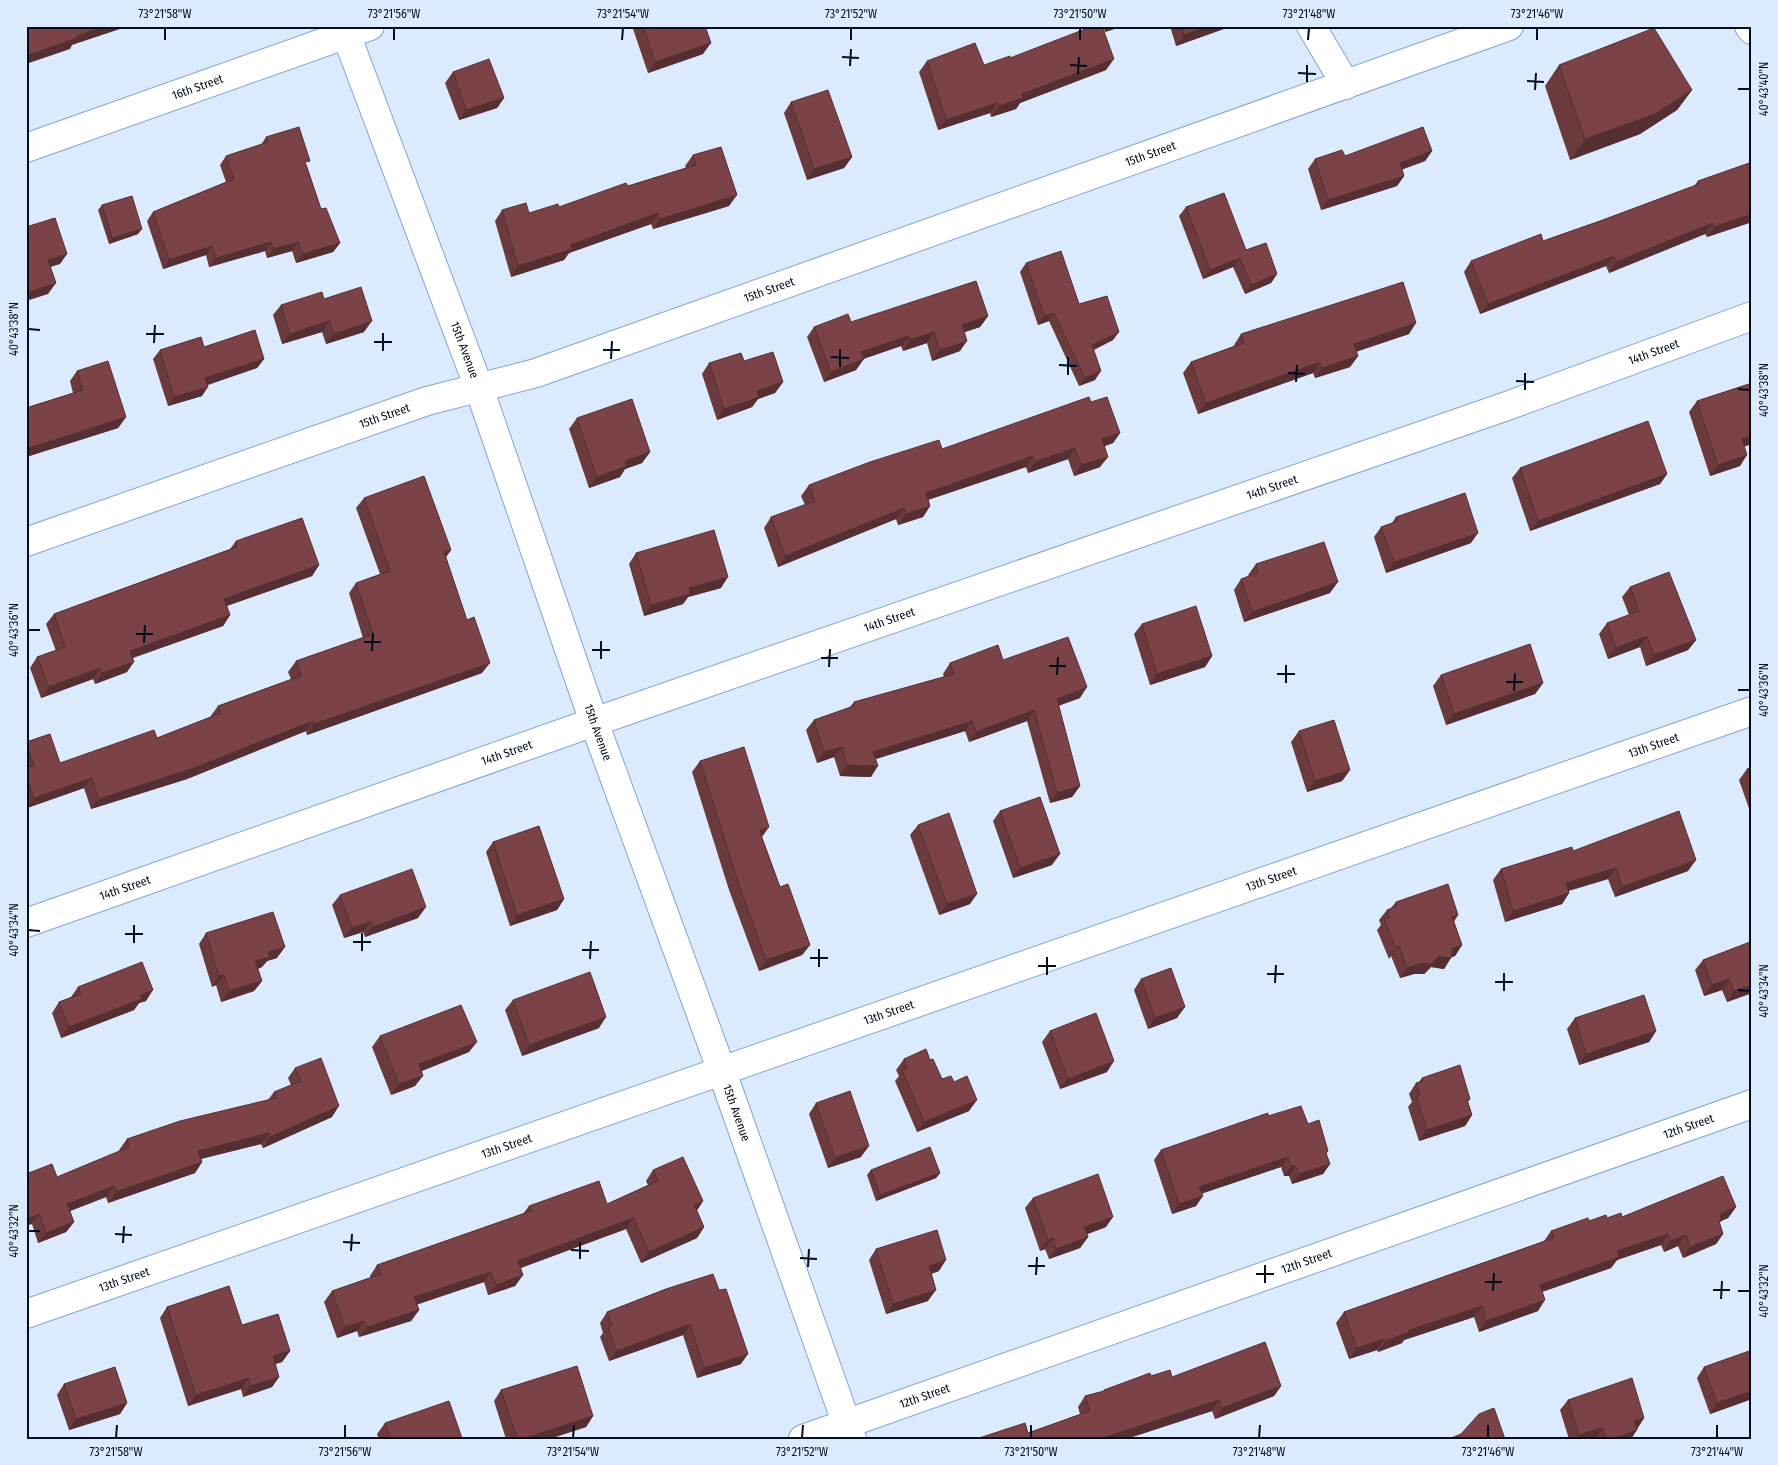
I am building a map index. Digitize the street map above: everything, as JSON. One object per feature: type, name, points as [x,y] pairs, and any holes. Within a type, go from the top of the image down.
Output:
[{"type":"street","points":[[1311,26],[1346,85]]},
{"type":"street","name":"15th Street","points":[[26,542],[426,401],[536,373],[1509,26]]},
{"type":"street","points":[[1749,26],[1752,30]]},
{"type":"street","name":"16th Street","points":[[26,148],[353,29]]},
{"type":"street","name":"15th Avenue","points":[[353,29],[594,722],[721,1069],[849,1431]]},
{"type":"street","name":"14th Street","points":[[26,923],[594,722],[1507,406],[1752,316]]},
{"type":"street","name":"13th Street","points":[[26,1314],[721,1069],[1752,711]]},
{"type":"street","name":"12th Street","points":[[803,1439],[849,1431],[1752,1104]]},
{"type":"building","points":[[26,26],[105,26],[26,56]]},
{"type":"building","points":[[643,26],[705,26],[711,43],[655,62]]},
{"type":"building","points":[[1093,26],[1102,26],[1114,59],[1022,94],[1023,98],[999,106],[997,103],[946,120],[927,61],[975,43],[984,65],[1010,56],[1010,58]]},
{"type":"building","points":[[1181,26],[1209,26],[1184,35]]},
{"type":"building","points":[[1654,28],[1692,90],[1655,114],[1585,139],[1559,65]]},
{"type":"building","points":[[489,59],[504,98],[466,110],[453,72]]},
{"type":"building","points":[[828,90],[852,157],[814,169],[791,102]]},
{"type":"building","points":[[299,127],[310,161],[305,162],[321,209],[326,208],[340,243],[303,254],[298,242],[273,249],[271,242],[216,258],[212,246],[169,260],[153,212],[234,179],[226,156],[268,142],[266,137]]},
{"type":"building","points":[[1423,127],[1432,151],[1400,163],[1404,176],[1328,200],[1315,159],[1342,150],[1345,156]]},
{"type":"building","points":[[721,147],[737,195],[660,219],[658,213],[570,245],[572,249],[518,266],[502,210],[526,203],[529,213],[558,204],[559,207],[626,183],[628,186],[696,165],[693,155]]},
{"type":"building","points":[[1752,162],[1752,214],[1714,227],[1713,223],[1616,262],[1614,256],[1488,304],[1471,261],[1541,234],[1543,241],[1600,221],[1699,184],[1698,181]]},
{"type":"building","points":[[1224,193],[1246,250],[1266,243],[1277,274],[1251,285],[1240,258],[1210,270],[1186,207]]},
{"type":"building","points":[[132,196],[142,229],[112,238],[102,205]]},
{"type":"building","points":[[55,218],[67,254],[48,260],[56,283],[26,293],[26,227]]},
{"type":"building","points":[[1061,251],[1079,304],[1107,296],[1119,332],[1092,345],[1101,371],[1085,378],[1054,313],[1044,316],[1026,263]]},
{"type":"building","points":[[976,281],[988,316],[962,325],[967,341],[940,350],[934,332],[910,340],[909,336],[861,352],[864,359],[831,372],[814,327],[848,314],[851,322]]},
{"type":"building","points":[[1403,282],[1416,323],[1354,344],[1358,356],[1322,368],[1320,362],[1206,403],[1191,362],[1244,343],[1241,334]]},
{"type":"building","points":[[361,287],[372,321],[334,334],[329,321],[290,334],[281,305],[322,292],[324,299]]},
{"type":"building","points":[[255,330],[264,359],[205,378],[208,387],[174,397],[160,350],[201,337],[204,347]]},
{"type":"building","points":[[773,352],[783,382],[757,391],[759,397],[724,409],[709,363],[741,353],[744,361]]},
{"type":"building","points":[[108,361],[126,417],[26,449],[26,408],[83,390],[77,371]]},
{"type":"building","points":[[1752,383],[1752,436],[1742,439],[1747,455],[1718,465],[1697,401]]},
{"type":"building","points":[[1089,397],[1091,402],[1107,397],[1120,433],[1102,439],[1108,457],[1081,465],[1075,448],[1035,462],[1033,456],[926,493],[930,506],[906,514],[904,508],[785,556],[771,517],[815,501],[809,485],[870,462],[939,440],[942,449]]},
{"type":"building","points":[[632,399],[650,452],[625,461],[627,466],[597,477],[577,418]]},
{"type":"building","points":[[1648,421],[1667,474],[1538,521],[1520,468]]},
{"type":"building","points":[[424,476],[451,550],[444,552],[467,620],[474,617],[490,663],[314,724],[313,721],[194,768],[99,799],[92,778],[34,798],[26,775],[26,768],[34,765],[26,742],[50,734],[60,763],[154,730],[157,738],[221,713],[218,706],[301,676],[296,661],[373,634],[356,583],[390,571],[364,498]]},
{"type":"building","points":[[1465,493],[1478,533],[1394,562],[1381,527],[1398,521],[1396,517]]},
{"type":"building","points":[[302,518],[319,565],[224,599],[230,615],[130,651],[134,662],[102,673],[100,668],[49,687],[37,657],[65,647],[54,614],[237,547],[236,541]]},
{"type":"building","points":[[714,530],[728,577],[689,588],[690,594],[651,605],[636,553]]},
{"type":"building","points":[[1324,542],[1338,582],[1252,612],[1241,579],[1258,573],[1256,564]]},
{"type":"building","points":[[1669,572],[1696,640],[1654,655],[1647,636],[1616,648],[1607,623],[1639,611],[1630,587]]},
{"type":"building","points":[[1196,606],[1212,656],[1157,674],[1142,624]]},
{"type":"building","points":[[1068,637],[1087,687],[1057,699],[1080,786],[1057,793],[1034,710],[976,732],[972,721],[873,752],[878,766],[847,765],[842,747],[824,752],[814,720],[854,706],[854,702],[954,674],[950,663],[998,645],[1003,660]]},
{"type":"building","points":[[1530,644],[1543,683],[1454,714],[1441,675]]},
{"type":"building","points":[[1334,720],[1350,770],[1315,781],[1299,731]]},
{"type":"building","points":[[744,747],[769,827],[759,830],[780,887],[788,884],[810,945],[766,960],[737,879],[700,761]]},
{"type":"building","points":[[1752,767],[1752,784],[1747,769]]},
{"type":"building","points":[[1040,797],[1060,854],[1020,868],[1000,811]]},
{"type":"building","points":[[1679,811],[1696,860],[1622,887],[1616,868],[1566,883],[1569,893],[1513,911],[1501,869],[1572,847],[1573,851]]},
{"type":"building","points":[[949,813],[977,894],[947,904],[918,825]]},
{"type":"building","points":[[539,826],[564,899],[517,915],[493,842]]},
{"type":"building","points":[[412,869],[426,907],[373,927],[371,921],[352,928],[340,895]]},
{"type":"building","points":[[1448,884],[1458,915],[1452,917],[1462,945],[1453,948],[1451,958],[1439,956],[1432,964],[1422,963],[1407,968],[1399,946],[1396,948],[1384,919],[1389,918],[1387,910],[1397,906],[1396,902]]},
{"type":"building","points":[[273,912],[285,947],[268,952],[270,957],[255,961],[262,981],[229,991],[224,975],[219,976],[206,933]]},
{"type":"building","points":[[1750,942],[1752,946],[1752,985],[1734,991],[1729,979],[1712,985],[1703,960]]},
{"type":"building","points":[[142,962],[153,990],[140,995],[142,999],[69,1027],[59,1002],[81,994],[78,987]]},
{"type":"building","points":[[1171,968],[1185,1007],[1155,1018],[1141,979]]},
{"type":"building","points":[[590,972],[606,1017],[529,1045],[513,1000]]},
{"type":"building","points":[[1644,995],[1656,1031],[1586,1054],[1575,1018]]},
{"type":"building","points":[[461,1005],[477,1042],[419,1064],[423,1076],[399,1084],[380,1036]]},
{"type":"building","points":[[1096,1013],[1114,1061],[1068,1079],[1050,1031]]},
{"type":"building","points":[[926,1049],[930,1060],[933,1059],[942,1079],[951,1076],[954,1082],[967,1076],[977,1100],[924,1122],[902,1070],[907,1068],[904,1059]]},
{"type":"building","points":[[321,1058],[339,1106],[270,1137],[269,1133],[198,1151],[202,1162],[116,1192],[114,1186],[67,1204],[74,1222],[46,1233],[39,1214],[26,1219],[26,1174],[52,1164],[57,1177],[129,1147],[127,1139],[180,1121],[276,1098],[274,1092],[301,1081],[295,1068]]},
{"type":"building","points":[[1460,1065],[1470,1099],[1467,1100],[1472,1115],[1427,1130],[1416,1096],[1420,1095],[1416,1083],[1423,1081],[1422,1078]]},
{"type":"building","points":[[850,1091],[869,1146],[835,1158],[816,1103]]},
{"type":"building","points":[[1301,1106],[1308,1124],[1319,1120],[1330,1164],[1299,1174],[1296,1166],[1291,1166],[1288,1157],[1199,1187],[1203,1196],[1179,1204],[1161,1150],[1268,1113],[1268,1116]]},
{"type":"building","points":[[930,1147],[940,1173],[880,1195],[871,1170]]},
{"type":"building","points":[[683,1157],[703,1201],[694,1205],[704,1227],[649,1252],[633,1218],[518,1261],[523,1275],[496,1285],[491,1272],[414,1297],[419,1310],[367,1327],[364,1321],[345,1327],[332,1291],[381,1274],[377,1265],[531,1211],[529,1206],[599,1181],[607,1204],[658,1181],[653,1170]]},
{"type":"building","points":[[1098,1174],[1113,1217],[1084,1227],[1088,1237],[1056,1249],[1053,1238],[1048,1240],[1033,1198]]},
{"type":"building","points":[[1723,1176],[1736,1207],[1720,1214],[1721,1220],[1719,1221],[1723,1234],[1690,1247],[1686,1235],[1671,1241],[1668,1234],[1617,1251],[1619,1257],[1540,1285],[1545,1300],[1486,1321],[1482,1306],[1409,1330],[1409,1332],[1386,1341],[1384,1339],[1357,1348],[1344,1312],[1554,1238],[1551,1231],[1588,1218],[1589,1221],[1606,1215],[1607,1218],[1621,1213],[1622,1217]]},
{"type":"building","points":[[937,1230],[946,1260],[929,1266],[936,1290],[893,1304],[876,1249]]},
{"type":"building","points":[[713,1274],[719,1290],[726,1289],[748,1354],[704,1368],[690,1324],[617,1351],[608,1327],[612,1325],[607,1312],[666,1289]]},
{"type":"building","points":[[229,1286],[242,1325],[278,1314],[290,1351],[273,1356],[279,1377],[251,1386],[249,1378],[196,1395],[167,1307]]},
{"type":"building","points":[[1265,1342],[1281,1386],[1222,1408],[1219,1400],[1100,1439],[976,1439],[1025,1423],[1028,1433],[1090,1411],[1085,1396],[1104,1391],[1150,1373],[1151,1376],[1170,1370],[1172,1377]]},
{"type":"building","points":[[1752,1350],[1752,1391],[1717,1403],[1704,1367]]},
{"type":"building","points":[[577,1366],[593,1416],[517,1439],[501,1390]]},
{"type":"building","points":[[115,1367],[127,1403],[76,1419],[64,1384]]},
{"type":"building","points":[[1632,1378],[1644,1418],[1634,1421],[1637,1430],[1612,1439],[1606,1439],[1602,1428],[1579,1435],[1568,1400]]},
{"type":"building","points":[[449,1401],[462,1438],[384,1439],[390,1436],[385,1423]]},
{"type":"building","points":[[1494,1408],[1505,1439],[1449,1439],[1461,1434],[1479,1414]]}]
